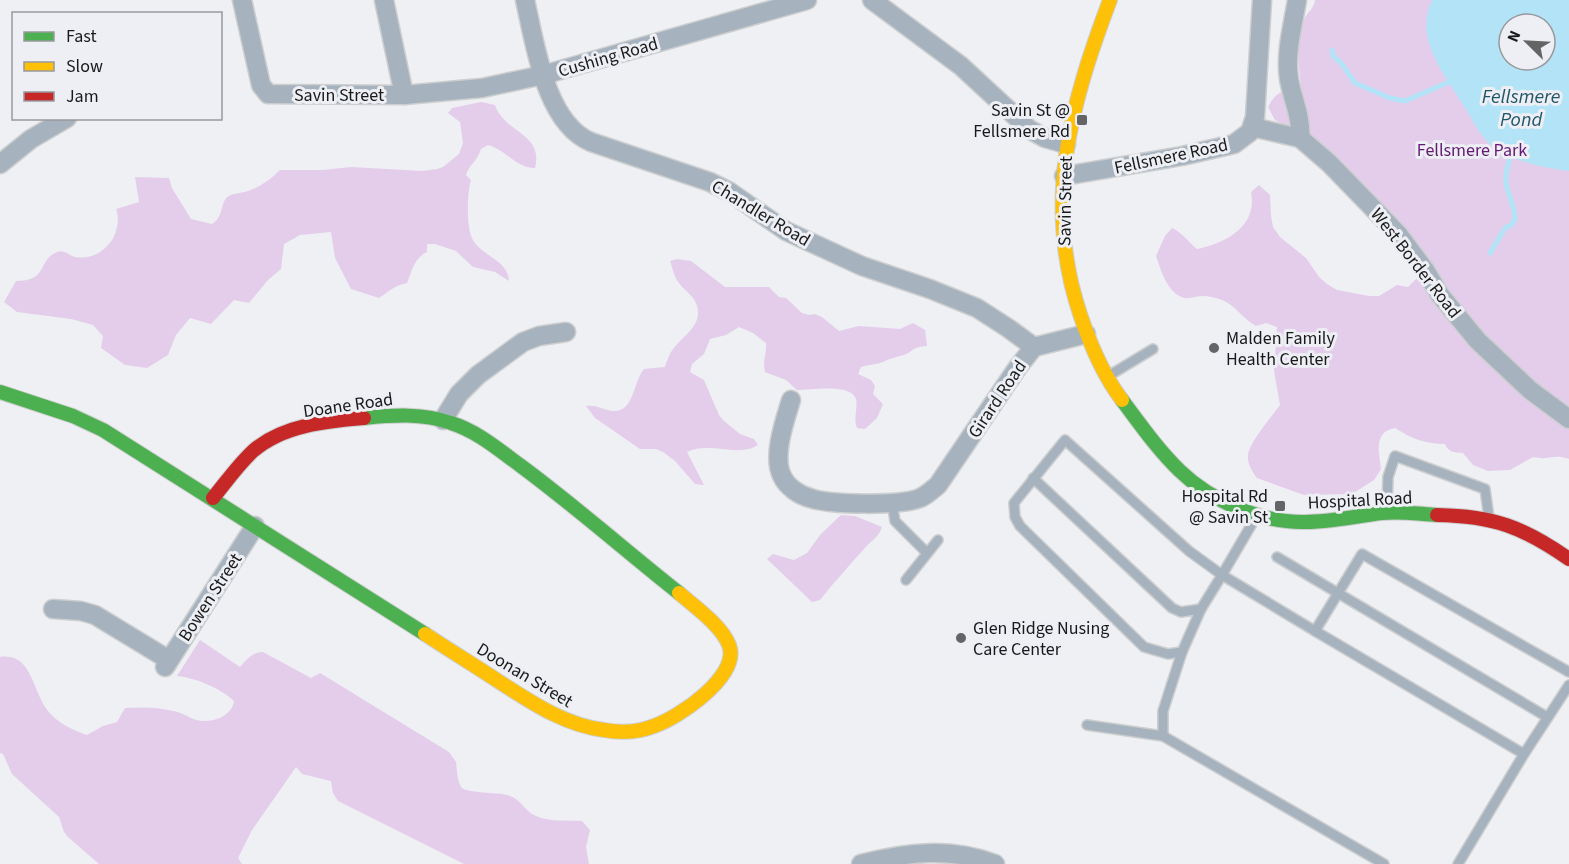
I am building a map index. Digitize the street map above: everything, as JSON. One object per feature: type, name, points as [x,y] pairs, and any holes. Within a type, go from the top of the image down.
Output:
[{"type":"street","name":"Savin Street","points":[[242,0],[258,78],[266,92],[273,95],[404,95]]},
{"type":"street","points":[[384,0],[404,95]]},
{"type":"street","name":"Chandler Road","points":[[525,0],[543,75],[555,105],[574,132],[586,140],[711,182],[730,192],[786,231],[862,266],[977,308],[1034,347]]},
{"type":"street","name":"Cushing Road","points":[[404,95],[482,88],[543,75],[807,0]]},
{"type":"street","points":[[872,0],[961,66],[1029,129],[1045,138],[1066,144]]},
{"type":"street","name":"Savin Street","points":[[1110,0],[1085,69],[1066,144],[1062,223],[1064,254],[1072,298],[1095,358],[1139,425],[1181,472],[1219,498]]},
{"type":"street","points":[[1252,127],[1255,117],[1262,0]]},
{"type":"street","points":[[1297,0],[1288,76],[1300,125],[1300,138]]},
{"type":"street","points":[[0,164],[31,139],[64,120]]},
{"type":"street","name":"West Border Road","points":[[1252,127],[1300,138],[1329,163],[1382,215],[1415,256],[1440,295],[1478,341],[1530,390],[1569,419]]},
{"type":"street","name":"Fellsmere Road","points":[[1064,177],[1182,156],[1234,144],[1246,136],[1252,127]]},
{"type":"street","points":[[443,420],[459,394],[478,375],[523,342],[539,336],[566,332]]},
{"type":"street","name":"Girard Road","points":[[791,400],[780,442],[779,461],[782,476],[790,487],[801,495],[816,500],[892,502],[911,500],[925,496],[938,485],[1017,367],[1034,347],[1086,334]]},
{"type":"street","name":"Doonan Street","points":[[0,392],[64,413],[103,430],[554,716],[603,732],[643,730],[681,714],[693,705],[713,686],[728,664],[731,649],[725,636],[714,624],[546,484],[486,440],[443,420]]},
{"type":"street","name":"Doane Road","points":[[213,498],[255,450],[286,433],[313,424],[398,415],[443,420]]},
{"type":"street","name":"Hospital Road","points":[[1219,498],[1239,510],[1284,522],[1313,522],[1387,513],[1470,516],[1521,530],[1569,560]]},
{"type":"street","name":"Bowen Street","points":[[53,609],[81,611],[95,615],[167,664],[255,526]]},
{"type":"street","points":[[861,864],[933,852],[971,856],[995,864]]},
{"type":"lane","points":[[1108,376],[1153,349]]},
{"type":"lane","points":[[1182,652],[1168,654],[1144,647],[1020,526],[1015,517],[1014,503],[1065,440],[1189,551],[1222,575],[1524,754]]},
{"type":"lane","points":[[1387,513],[1388,477],[1395,456],[1485,489],[1489,521]]},
{"type":"lane","points":[[1033,478],[1172,608],[1181,612],[1201,609]]},
{"type":"lane","points":[[892,502],[895,521],[927,553]]},
{"type":"lane","points":[[1163,736],[1162,711],[1182,652],[1201,609],[1256,516]]},
{"type":"lane","points":[[906,580],[938,540]]},
{"type":"lane","points":[[1315,631],[1362,554],[1569,672]]},
{"type":"lane","points":[[1277,557],[1547,717]]},
{"type":"lane","points":[[1458,864],[1524,754],[1569,685]]},
{"type":"lane","points":[[1087,724],[1163,736],[1384,864]]},
{"type":"green space","name":"Fellsmere Park","points":[[1315,0],[1569,0],[1569,459],[1533,457],[1510,470],[1488,471],[1473,465],[1463,453],[1450,451],[1445,444],[1419,440],[1395,428],[1388,430],[1380,438],[1381,469],[1374,480],[1352,494],[1304,495],[1257,478],[1252,470],[1248,458],[1249,450],[1280,405],[1274,371],[1277,327],[1266,323],[1256,326],[1227,302],[1220,299],[1203,296],[1184,298],[1173,291],[1156,256],[1165,236],[1172,228],[1197,249],[1229,237],[1245,223],[1252,204],[1251,192],[1259,185],[1270,195],[1273,227],[1280,237],[1306,258],[1319,277],[1337,290],[1379,296],[1397,285],[1408,287],[1425,270],[1415,239],[1377,199],[1329,163],[1300,132],[1275,120],[1268,107],[1275,96],[1301,87],[1299,36],[1304,20]]},
{"type":"green space","points":[[481,102],[495,105],[506,122],[529,140],[536,156],[535,168],[528,167],[488,145],[481,149],[466,175],[471,180],[468,211],[469,228],[473,240],[477,246],[500,263],[508,274],[509,281],[495,272],[473,267],[456,251],[435,244],[427,244],[427,252],[416,261],[407,283],[395,287],[379,298],[351,289],[335,258],[331,232],[300,235],[284,244],[281,269],[268,280],[249,303],[234,300],[211,324],[190,318],[176,335],[168,355],[147,368],[125,365],[101,348],[103,336],[93,325],[71,319],[17,312],[4,302],[16,281],[33,278],[55,253],[62,251],[72,256],[90,257],[104,249],[112,240],[117,229],[116,209],[139,202],[135,177],[169,178],[172,188],[191,219],[212,224],[219,217],[224,202],[229,196],[257,187],[280,170],[323,170],[351,167],[422,171],[443,167],[459,154],[463,143],[460,122],[448,113],[452,108]]},
{"type":"green space","points":[[677,259],[691,261],[725,287],[769,287],[779,297],[786,298],[802,313],[822,317],[839,331],[859,326],[900,329],[913,323],[925,330],[927,346],[916,348],[883,362],[861,367],[858,374],[871,380],[875,386],[873,394],[883,404],[877,418],[865,429],[857,428],[856,399],[853,394],[839,389],[797,390],[786,380],[765,372],[766,343],[753,333],[739,327],[726,335],[710,339],[704,354],[692,364],[690,372],[704,380],[719,415],[724,421],[740,434],[754,439],[758,445],[742,450],[705,448],[687,452],[704,485],[695,484],[675,461],[663,452],[656,449],[640,449],[595,418],[586,406],[621,410],[630,401],[644,369],[665,367],[672,351],[696,322],[698,309],[695,301],[677,281],[670,261]]},
{"type":"green space","points":[[841,515],[855,516],[882,527],[876,537],[820,600],[812,602],[767,559],[773,554],[794,560],[807,553],[820,535]]},
{"type":"green space","points":[[200,640],[240,667],[253,655],[263,652],[311,678],[320,673],[449,752],[456,762],[459,782],[464,789],[509,796],[541,818],[582,821],[590,830],[586,847],[589,864],[464,864],[338,801],[333,793],[331,781],[302,774],[296,767],[252,830],[238,858],[242,864],[99,864],[68,837],[59,817],[12,774],[3,754],[0,753],[0,657],[11,657],[19,661],[30,675],[51,715],[66,726],[87,735],[103,726],[117,722],[125,708],[179,712],[202,721],[214,720],[225,715],[234,701],[228,696],[207,684],[177,676]]},
{"type":"water","name":"Fellsmere Pond","points":[[1432,0],[1569,0],[1569,171],[1521,161],[1503,153],[1486,140],[1441,70],[1434,57],[1426,29],[1427,15]]},
{"type":"waterway","points":[[1332,50],[1333,56],[1355,83],[1390,98],[1405,101],[1449,82]]},
{"type":"waterway","points":[[1490,253],[1505,228],[1515,219],[1506,183],[1507,167],[1511,156]]},
{"type":"traffic: fast","points":[[0,392],[73,416],[103,430],[425,634]]},
{"type":"traffic: fast","points":[[1122,400],[1157,446],[1180,471],[1207,492],[1238,508],[1272,519],[1305,522],[1389,512],[1437,515]]},
{"type":"traffic: fast","points":[[364,418],[419,416],[461,426],[496,447],[541,481],[679,593]]},
{"type":"traffic: slow","points":[[1110,0],[1083,78],[1073,117],[1066,155],[1063,233],[1069,273],[1080,314],[1103,370],[1122,400]]},
{"type":"traffic: slow","points":[[425,634],[548,712],[589,727],[623,732],[636,731],[678,714],[705,694],[726,670],[730,657],[729,645],[725,638],[707,617],[679,593]]},
{"type":"traffic: jam","points":[[213,498],[253,451],[278,435],[321,423],[364,418]]},
{"type":"traffic: jam","points":[[1437,515],[1475,518],[1507,525],[1537,539],[1569,559]]},
{"type":"place","name":"Savin St @ Fellsmere Rd","points":[[1082,120]]},
{"type":"place","name":"Malden Family Health Center","points":[[1214,348]]},
{"type":"place","name":"Hospital Rd @ Savin St","points":[[1280,506]]},
{"type":"place","name":"Glen Ridge Nusing Care Center","points":[[961,638]]}]
